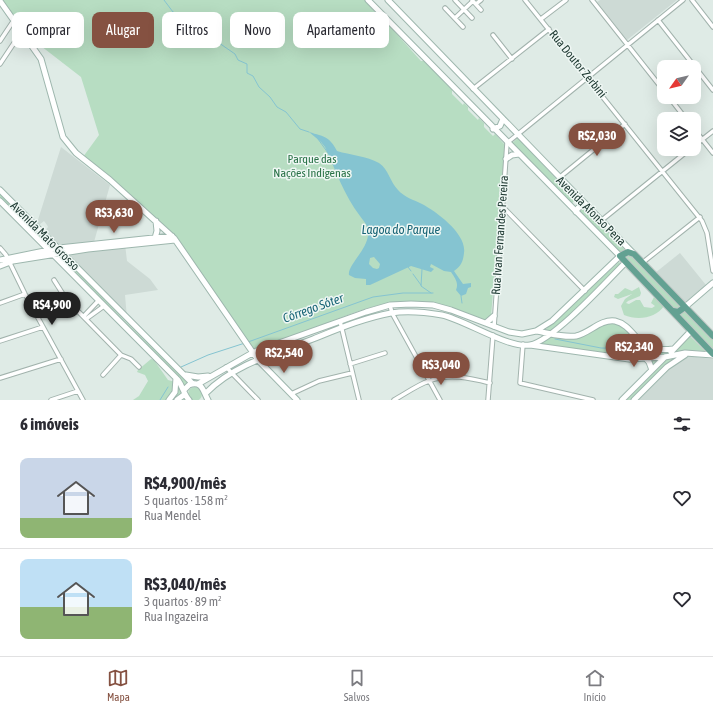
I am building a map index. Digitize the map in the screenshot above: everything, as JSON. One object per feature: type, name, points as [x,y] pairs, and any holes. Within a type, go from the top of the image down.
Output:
[{"type":"main road","name":"Avenida Afonso Pena","points":[[368,0],[493,129],[626,262],[713,354]]},
{"type":"main road","name":"Avenida Afonso Pena","points":[[388,0],[713,336]]},
{"type":"main road","points":[[0,1],[12,17]]},
{"type":"main road","points":[[34,48],[41,59],[63,137],[68,144],[74,152],[174,238],[254,352],[258,360],[297,400]]},
{"type":"main road","points":[[493,129],[500,126],[503,119]]},
{"type":"main road","points":[[498,134],[502,128],[508,124]]},
{"type":"main road","points":[[506,159],[512,155],[519,154]]},
{"type":"main road","name":"Avenida Mato Grosso","points":[[0,190],[182,373],[195,384],[203,387],[206,397]]},
{"type":"main road","points":[[570,206],[576,204],[578,198]]},
{"type":"main road","name":"Avenida Mato Grosso","points":[[0,200],[176,378],[189,400]]},
{"type":"main road","points":[[6,206],[9,204],[15,206]]},
{"type":"main road","points":[[576,212],[578,208],[585,204]]},
{"type":"main road","points":[[155,238],[157,230],[156,221]]},
{"type":"main road","points":[[0,266],[8,260],[28,254],[40,253],[59,248],[155,238],[174,238]]},
{"type":"main road","points":[[0,260],[23,260],[55,256],[63,253],[174,238]]},
{"type":"main road","points":[[40,253],[44,245]]},
{"type":"main road","points":[[536,331],[552,321],[620,256],[628,252],[634,254]]},
{"type":"main road","points":[[23,260],[28,254]]},
{"type":"main road","points":[[530,345],[552,334],[626,262]]},
{"type":"main road","points":[[673,312],[678,312],[713,283]]},
{"type":"main road","points":[[585,291],[588,296],[587,300]]},
{"type":"main road","points":[[99,300],[102,299],[110,301]]},
{"type":"main road","points":[[177,400],[185,391],[195,384],[254,352],[340,321],[390,305],[433,305],[515,333],[536,331],[577,336],[609,321],[621,323],[646,346],[654,349],[673,350]]},
{"type":"main road","points":[[206,397],[231,373],[258,360],[342,328],[392,313],[423,312],[460,321],[508,341],[629,359],[665,357],[690,353],[713,354]]},
{"type":"main road","points":[[117,319],[122,319],[124,316]]},
{"type":"main road","points":[[486,324],[494,316]]},
{"type":"main road","points":[[460,321],[469,318]]},
{"type":"main road","points":[[622,400],[691,331],[698,325],[705,327]]},
{"type":"main road","points":[[477,328],[490,330],[494,327]]},
{"type":"main road","points":[[629,359],[639,348],[636,337]]},
{"type":"main road","points":[[646,346],[641,353],[649,362],[653,381]]},
{"type":"main road","points":[[634,400],[676,360],[690,353]]},
{"type":"main road","points":[[182,373],[198,377],[212,375]]},
{"type":"main road","points":[[169,400],[175,392],[176,378]]},
{"type":"street","points":[[455,0],[472,18]]},
{"type":"street","points":[[455,18],[474,2],[480,0]]},
{"type":"street","name":"Rua Doutor Zerbini","points":[[525,0],[700,218],[707,233],[713,270]]},
{"type":"street","points":[[528,4],[533,0]]},
{"type":"street","points":[[541,19],[566,0]]},
{"type":"street","points":[[592,0],[657,82]]},
{"type":"street","points":[[507,143],[587,76],[683,0]]},
{"type":"street","points":[[692,0],[713,27]]},
{"type":"street","points":[[474,2],[481,10]]},
{"type":"street","points":[[445,8],[463,27]]},
{"type":"street","points":[[658,20],[713,90]]},
{"type":"street","points":[[0,41],[12,23]]},
{"type":"street","points":[[473,89],[549,28]]},
{"type":"street","points":[[493,35],[512,59]]},
{"type":"street","points":[[0,64],[12,46]]},
{"type":"street","points":[[674,104],[681,112]]},
{"type":"street","points":[[560,177],[625,124]]},
{"type":"street","points":[[713,131],[702,140],[713,153]]},
{"type":"street","name":"Rua Ivan Fernandes Pereira","points":[[494,327],[507,143]]},
{"type":"street","points":[[602,220],[681,156]]},
{"type":"street","points":[[502,207],[585,291]]},
{"type":"street","points":[[642,263],[700,218]]},
{"type":"street","points":[[0,249],[0,260]]},
{"type":"street","points":[[0,249],[8,260],[83,400]]},
{"type":"street","points":[[54,280],[66,299],[121,355],[131,359],[139,367]]},
{"type":"street","points":[[0,303],[25,294]]},
{"type":"street","points":[[85,317],[99,300]]},
{"type":"street","points":[[390,305],[392,313],[440,400]]},
{"type":"street","points":[[85,317],[104,306]]},
{"type":"street","points":[[340,321],[359,400]]},
{"type":"street","points":[[0,341],[43,327]]},
{"type":"street","points":[[488,400],[493,335]]},
{"type":"street","points":[[523,344],[520,383],[593,400]]},
{"type":"street","points":[[350,364],[384,353]]},
{"type":"street","points":[[103,375],[121,355]]},
{"type":"street","points":[[0,378],[60,359]]},
{"type":"street","points":[[226,366],[258,400]]},
{"type":"street","points":[[291,394],[319,381],[352,373]]},
{"type":"street","points":[[394,400],[429,381],[455,377],[490,383]]},
{"type":"street","points":[[51,400],[78,391]]},
{"type":"shaded area","points":[[600,0],[677,0],[627,40],[597,2]]},
{"type":"shaded area","points":[[61,147],[110,185],[94,242],[64,246],[59,245],[45,231],[48,227],[44,221],[39,225],[37,223]]},
{"type":"shaded area","points":[[125,244],[127,261],[150,279],[158,290],[125,295],[127,318],[65,253]]},
{"type":"shaded area","points":[[680,253],[706,285],[684,303],[655,273]]},
{"type":"shaded area","points":[[687,356],[713,359],[713,400],[638,400],[668,369]]},
{"type":"green space","name":"Parque das Nações Indígenas","points":[[2,0],[365,0],[375,12],[293,12],[293,48],[389,48],[389,25],[421,61],[425,61],[452,90],[452,94],[463,105],[464,103],[468,107],[468,110],[478,120],[479,118],[484,123],[484,127],[493,136],[495,134],[505,145],[491,317],[485,321],[440,304],[405,301],[379,305],[353,313],[253,349],[183,247],[83,157],[99,135],[81,77],[44,48],[84,48],[84,12],[12,12],[12,14]]},
{"type":"green space","points":[[518,138],[576,200],[572,203],[511,144]]},
{"type":"green space","points":[[0,193],[55,248],[50,249],[0,199]]},
{"type":"green space","points":[[584,208],[713,340],[713,351],[578,213],[580,209]]},
{"type":"green space","points":[[61,254],[125,321],[187,382],[184,386],[57,256]]},
{"type":"green space","points":[[619,262],[622,264],[560,325],[552,332],[545,330]]},
{"type":"green space","points":[[639,287],[641,293],[640,296],[626,303],[629,304],[636,300],[640,300],[644,307],[652,308],[655,306],[651,303],[656,296],[664,306],[661,310],[652,316],[641,318],[624,315],[621,306],[625,299],[632,294],[618,299],[614,297],[615,294],[618,294],[625,288],[632,291]]},
{"type":"green space","points":[[610,323],[618,324],[659,352],[667,352],[665,355],[627,358],[535,344],[554,336],[569,339]]},
{"type":"green space","points":[[690,336],[705,351],[685,350],[665,365],[630,400],[626,400],[656,370],[650,360],[669,358]]},
{"type":"green space","points":[[151,359],[154,360],[168,380],[179,383],[187,400],[133,400],[139,396],[148,381],[145,375],[137,372]]},
{"type":"green space","points":[[195,387],[201,391],[202,394],[200,399],[190,399],[188,394],[190,389]]},
{"type":"water","name":"Lagoa do Parque","points":[[309,132],[326,138],[332,142],[337,151],[364,157],[379,163],[385,169],[395,187],[400,192],[422,204],[450,224],[461,238],[464,246],[462,261],[454,271],[463,284],[471,283],[471,287],[468,288],[466,294],[461,296],[456,290],[457,283],[451,272],[444,271],[431,264],[430,267],[434,269],[431,272],[411,266],[370,285],[366,285],[366,279],[355,278],[349,275],[351,267],[367,241],[368,229],[349,200],[325,147]],"holes":[[[374,257],[380,264],[379,268],[373,268],[369,264],[370,258]]]},
{"type":"waterway","points":[[164,0],[173,12],[191,20],[196,27],[235,54],[238,60],[247,64],[247,73],[253,76],[259,87],[270,97],[277,107],[286,112],[300,129],[309,132]]},
{"type":"waterway","points":[[318,139],[328,153]]},
{"type":"waterway","points":[[408,267],[411,271]]},
{"type":"waterway","points":[[422,269],[421,286],[431,293]]},
{"type":"waterway","points":[[413,274],[421,285]]},
{"type":"waterway","name":"Córrego Sóter","points":[[248,342],[373,297],[403,293],[433,293]]},
{"type":"waterway","points":[[461,296],[462,303]]},
{"type":"waterway","points":[[555,339],[601,348],[634,349]]},
{"type":"waterway","name":"Córrego Sóter","points":[[181,367],[208,355],[245,343]]},
{"type":"waterway","name":"Córrego Sóter","points":[[160,400],[168,387]]}]
